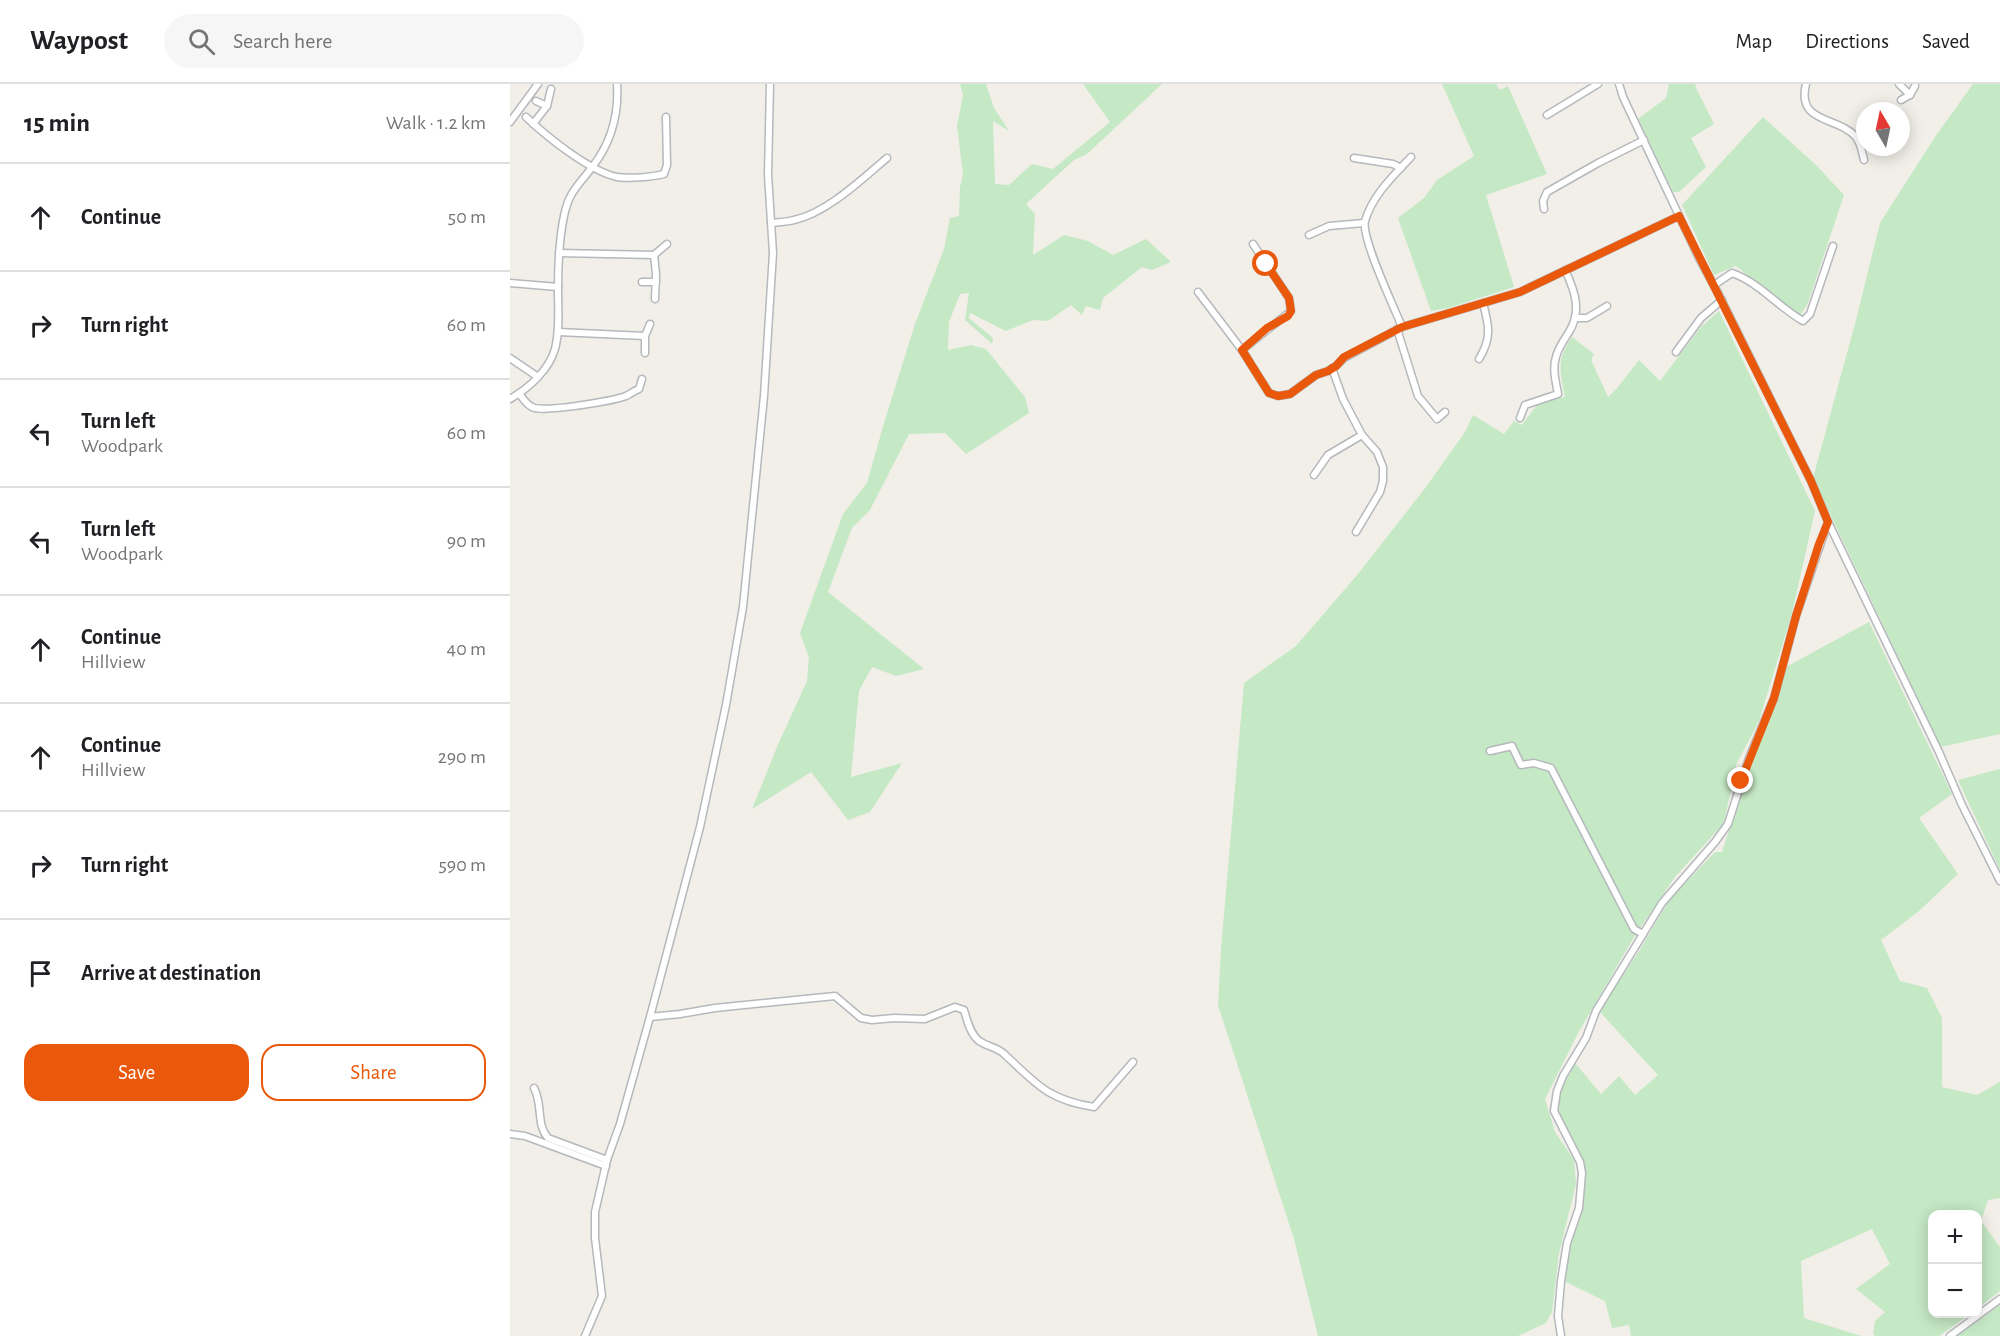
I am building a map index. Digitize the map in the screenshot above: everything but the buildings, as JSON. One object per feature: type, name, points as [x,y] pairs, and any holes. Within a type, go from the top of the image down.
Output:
[{"type":"street","points":[[510,122],[538,84]]},
{"type":"street","points":[[510,399],[543,373],[555,350],[558,332],[559,253],[564,216],[571,193],[603,152],[613,130],[618,95],[617,84]]},
{"type":"street","points":[[585,1336],[602,1296],[595,1239],[595,1212],[700,827],[726,705],[743,607],[764,396],[773,253],[767,152],[770,84]]},
{"type":"street","points":[[1547,115],[1598,84]]},
{"type":"street","points":[[1619,84],[1679,216],[1811,481],[1828,522],[2000,881]]},
{"type":"street","points":[[1806,84],[1804,94],[1808,109],[1822,119],[1851,133],[1860,143],[1864,160]]},
{"type":"street","points":[[1899,84],[1910,95]]},
{"type":"street","points":[[1901,100],[1910,95],[1915,86]]},
{"type":"street","points":[[533,124],[548,106],[551,89]]},
{"type":"street","points":[[536,101],[548,106]]},
{"type":"street","points":[[526,117],[550,138],[593,167],[617,177],[664,174],[666,117]]},
{"type":"street","points":[[1544,209],[1543,201],[1547,192],[1644,140]]},
{"type":"street","points":[[771,223],[795,220],[816,212],[887,158]]},
{"type":"street","points":[[1354,158],[1393,164],[1401,168]]},
{"type":"street","points":[[1411,158],[1378,194],[1364,223],[1368,243],[1399,328],[1415,387],[1422,403],[1437,419],[1445,412]]},
{"type":"street","points":[[1198,291],[1242,350],[1269,393],[1273,396],[1290,394],[1316,375],[1332,368],[1344,357],[1399,328],[1520,292],[1679,216]]},
{"type":"street","points":[[1309,235],[1329,226],[1364,223]]},
{"type":"street","points":[[559,253],[654,255],[667,244]]},
{"type":"street","points":[[1242,350],[1267,328],[1288,316],[1291,311],[1289,298],[1253,244]]},
{"type":"street","points":[[1714,285],[1732,273],[1743,277],[1765,291],[1790,314],[1803,321],[1810,314],[1833,246]]},
{"type":"street","points":[[654,255],[655,299]]},
{"type":"street","points":[[1520,418],[1525,405],[1558,394],[1554,368],[1555,358],[1576,318],[1575,294],[1564,270]]},
{"type":"street","points":[[642,282],[656,282]]},
{"type":"street","points":[[510,283],[558,286]]},
{"type":"street","points":[[1676,352],[1701,318],[1722,300]]},
{"type":"street","points":[[1478,360],[1485,350],[1489,331],[1483,303]]},
{"type":"street","points":[[1576,318],[1587,318],[1607,306]]},
{"type":"street","points":[[645,353],[645,336],[650,324]]},
{"type":"street","points":[[558,332],[645,336]]},
{"type":"street","points":[[510,358],[538,377]]},
{"type":"street","points":[[1332,368],[1343,399],[1362,435],[1380,457],[1383,476],[1380,492],[1356,532]]},
{"type":"street","points":[[519,393],[533,408],[546,409],[602,402],[625,396],[639,389],[642,379]]},
{"type":"street","points":[[1313,476],[1328,455],[1362,435]]},
{"type":"street","points":[[1561,1336],[1558,1316],[1561,1281],[1567,1243],[1579,1208],[1582,1173],[1580,1162],[1554,1111],[1555,1098],[1563,1076],[1586,1038],[1596,1011],[1662,903],[1728,824],[1749,758],[1774,698],[1796,616],[1828,522]]},
{"type":"street","points":[[1490,751],[1512,746],[1521,765],[1534,763],[1551,768],[1634,929],[1643,934]]},
{"type":"street","points":[[650,1017],[835,996],[861,1018],[872,1020],[894,1017],[925,1019],[956,1007],[964,1010],[969,1026],[978,1040],[1000,1051],[1028,1078],[1053,1096],[1072,1104],[1094,1107],[1133,1062]]},
{"type":"street","points":[[534,1088],[538,1096],[542,1131],[548,1138],[607,1163]]},
{"type":"street","points":[[510,1134],[525,1136],[607,1163]]},
{"type":"street","points":[[1950,1336],[2000,1299]]},
{"type":"green space","points":[[960,84],[986,84],[994,108],[1009,131],[993,121],[995,184],[1009,185],[1032,164],[1053,169],[1110,122],[1083,84],[1162,84],[1087,154],[1074,160],[1026,204],[1035,214],[1033,255],[1064,235],[1088,241],[1113,255],[1146,239],[1171,262],[1152,270],[1142,267],[1103,298],[1100,310],[1086,306],[1082,315],[1071,305],[1048,321],[1033,320],[1006,331],[970,313],[969,318],[993,338],[992,344],[965,320],[969,293],[960,294],[949,322],[948,350],[971,345],[986,349],[1025,397],[1029,413],[966,454],[945,433],[909,434],[870,510],[852,528],[828,592],[924,669],[896,676],[872,667],[859,691],[851,777],[902,763],[870,812],[848,820],[811,772],[752,809],[807,681],[809,657],[800,633],[843,514],[867,483],[915,324],[944,249],[950,218],[959,216],[963,174],[957,126],[963,95]]},
{"type":"green space","points":[[1442,84],[1496,84],[1500,90],[1508,86],[1547,174],[1486,195],[1514,287],[1448,308],[1431,311],[1398,218],[1424,198],[1437,180],[1474,156]]},
{"type":"green space","points":[[1669,84],[1697,84],[1695,86],[1714,124],[1691,138],[1706,167],[1679,192],[1673,192],[1638,119],[1666,98]]},
{"type":"green space","points":[[1973,84],[2000,84],[2000,734],[1941,747],[1813,478],[1880,223],[1935,137]]},
{"type":"green space","points":[[1763,117],[1816,165],[1844,195],[1808,303],[1799,317],[1736,266],[1714,275],[1682,205]]},
{"type":"green space","points":[[1719,311],[1815,511],[1792,613],[1759,721],[1736,765],[1724,823],[1675,877],[1634,937],[1577,1035],[1545,1099],[1555,1132],[1574,1160],[1576,1184],[1559,1253],[1552,1312],[1546,1323],[1518,1336],[1318,1336],[1294,1239],[1218,1005],[1244,683],[1296,646],[1358,574],[1426,487],[1465,432],[1473,415],[1504,434],[1514,421],[1522,425],[1539,402],[1565,397],[1561,359],[1572,337],[1594,354],[1591,360],[1608,397],[1639,360],[1660,381],[1701,327]]},
{"type":"green space","points":[[1869,622],[1952,794],[1919,818],[1958,874],[1919,911],[1881,940],[1900,981],[1927,988],[1942,1018],[1942,1087],[1977,1095],[2000,1082],[2000,1198],[1988,1200],[1982,1218],[1982,1210],[1928,1210],[1928,1318],[1964,1318],[1939,1336],[1875,1336],[1873,1334],[1875,1321],[1885,1312],[1856,1289],[1890,1264],[1872,1229],[1801,1261],[1804,1318],[1861,1336],[1631,1336],[1629,1325],[1612,1328],[1605,1301],[1564,1281],[1583,1170],[1560,1116],[1556,1100],[1575,1063],[1601,1094],[1619,1076],[1635,1095],[1658,1075],[1599,1011],[1636,956],[1670,899],[1715,852],[1722,852],[1751,762],[1774,707],[1784,668]]},
{"type":"green space","points":[[2000,769],[2000,870],[1958,780]]},
{"type":"green space","points":[[1982,1222],[2000,1247],[2000,1291],[1982,1305]]},
{"type":"green space","points":[[2000,1304],[2000,1336],[1957,1336],[1982,1318]]},
{"type":"route","points":[[1266,264],[1289,298],[1291,311],[1288,316],[1267,328],[1242,350],[1269,393],[1273,396],[1284,396],[1316,375],[1336,366],[1344,357],[1402,327],[1520,292],[1679,216],[1811,481],[1828,522],[1796,616],[1774,698],[1741,781]]}]
